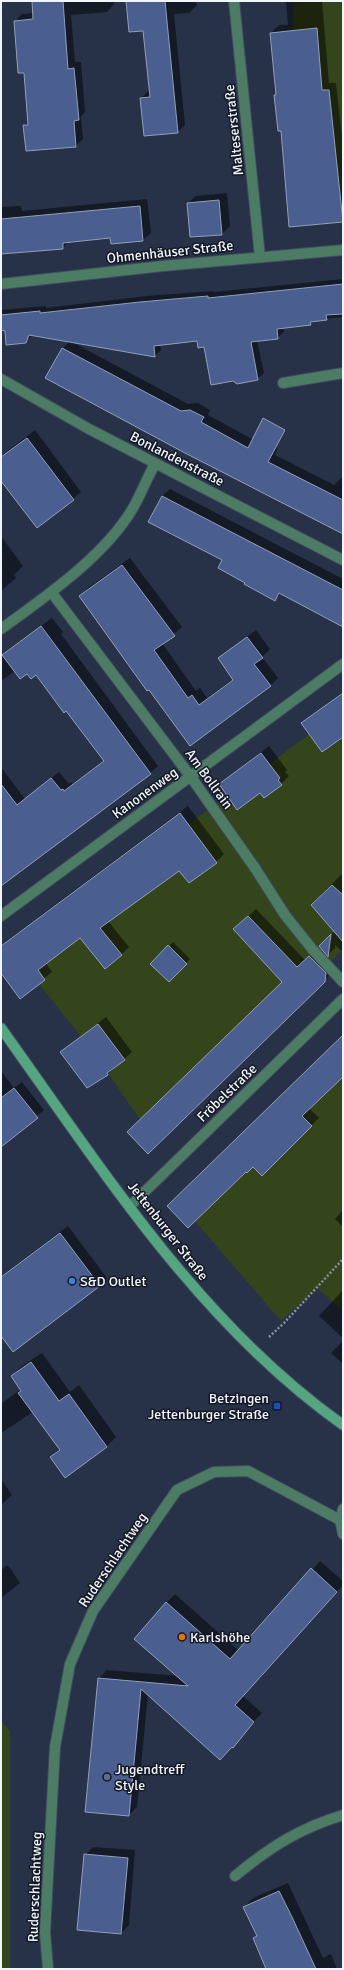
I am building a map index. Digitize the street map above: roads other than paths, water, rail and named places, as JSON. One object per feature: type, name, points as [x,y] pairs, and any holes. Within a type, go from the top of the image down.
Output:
[{"type":"street","name":"Malteserstraße","points":[[234,1],[260,257]]},
{"type":"street","name":"Ohmenhäuser Straße","points":[[1,284],[260,257],[343,250]]},
{"type":"street","points":[[283,383],[343,373]]},
{"type":"street","name":"Bonlandenstraße","points":[[1,379],[89,429],[155,464],[343,560]]},
{"type":"street","points":[[1,629],[52,593],[106,542],[133,509],[155,464]]},
{"type":"street","name":"Am Bollrain","points":[[52,593],[191,777],[255,868],[285,915],[313,950],[343,982]]},
{"type":"street","name":"Kanonenweg","points":[[1,916],[343,664]]},
{"type":"street","name":"Fröbelstraße","points":[[130,1206],[343,999]]},
{"type":"street","name":"Jettenburger Straße","points":[[1,1028],[130,1206],[194,1289],[254,1350],[295,1387],[343,1425]]},
{"type":"street","name":"Ruderschlachtweg","points":[[48,1969],[45,1932],[56,1747],[70,1664],[93,1611],[177,1490],[214,1472],[248,1471],[340,1520]]},
{"type":"street","points":[[343,1509],[340,1520],[343,1534]]},
{"type":"street","points":[[235,1876],[262,1854],[292,1835],[343,1814]]},
{"type":"place","name":"S&D Outlet","points":[[72,1281]]},
{"type":"place","name":"Betzingen Jettenburger Straße","points":[[277,1406]]},
{"type":"place","name":"Karlshöhe","points":[[182,1637]]},
{"type":"place","name":"Jugendtreff Style","points":[[107,1777]]}]
